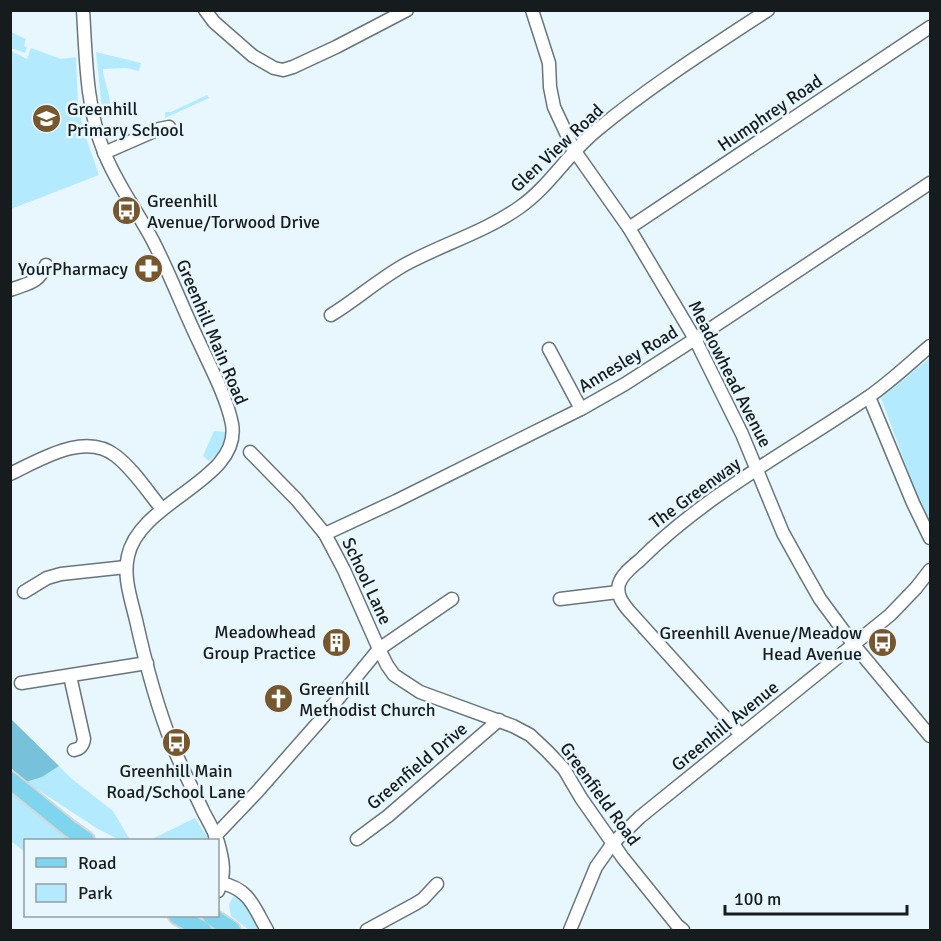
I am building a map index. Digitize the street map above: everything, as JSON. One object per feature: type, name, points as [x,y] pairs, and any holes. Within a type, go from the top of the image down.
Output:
[{"type":"main road","points":[[10,780],[85,839]]},
{"type":"main road","points":[[184,917],[232,930]]},
{"type":"street","name":"Greenhill Main Road","points":[[83,10],[91,108],[104,153],[118,182],[154,243],[207,358],[231,423],[232,437],[225,457],[200,481],[143,526],[132,542],[126,567],[128,588],[147,663],[171,743],[217,839]]},
{"type":"street","points":[[205,10],[214,22],[253,56],[274,68],[283,70],[336,47],[407,10]]},
{"type":"street","name":"Meadowhead Avenue","points":[[532,10],[549,63],[554,107],[574,150],[629,228],[695,339],[742,434],[783,533],[820,599],[854,645],[930,736]]},
{"type":"street","name":"Glen View Road","points":[[331,315],[408,263],[494,223],[520,207],[596,130],[668,77],[768,10]]},
{"type":"street","name":"Humphrey Road","points":[[629,228],[930,27]]},
{"type":"street","points":[[104,153],[159,129],[169,127]]},
{"type":"street","name":"Annesley Road","points":[[325,534],[581,409],[695,339],[930,183]]},
{"type":"street","points":[[10,290],[36,280],[46,265]]},
{"type":"street","name":"The Greenway","points":[[618,592],[623,576],[655,545],[698,510],[869,397],[930,346]]},
{"type":"street","points":[[549,349],[581,409]]},
{"type":"street","points":[[869,397],[930,538]]},
{"type":"street","points":[[10,474],[69,448],[98,448],[114,454],[162,509]]},
{"type":"street","name":"School Lane","points":[[217,839],[379,649],[352,587],[325,534],[297,500],[250,452]]},
{"type":"street","points":[[24,592],[47,578],[61,574],[126,567]]},
{"type":"street","name":"Greenhill Avenue","points":[[570,930],[596,867],[613,843],[640,817],[890,615],[930,570]]},
{"type":"street","points":[[560,599],[618,592],[630,612],[741,735]]},
{"type":"street","points":[[379,649],[452,598]]},
{"type":"street","name":"Greenfield Road","points":[[379,649],[394,675],[420,692],[500,720],[530,735],[564,769],[581,798],[623,858],[683,930]]},
{"type":"street","points":[[21,683],[147,663]]},
{"type":"street","points":[[70,676],[84,739],[83,745],[74,750]]},
{"type":"street","name":"Greenfield Drive","points":[[357,839],[388,816],[500,720]]},
{"type":"street","name":"Greenhill Main Road","points":[[219,846],[224,869],[219,887],[234,886],[248,898],[267,930]]},
{"type":"street","points":[[367,930],[415,904],[437,884]]},
{"type":"green space","points":[[11,32],[26,39],[25,53],[11,48]]},
{"type":"green space","name":"Greenhill Primary School","points":[[31,48],[61,59],[76,57],[78,107],[99,175],[11,209],[11,51],[27,59]]},
{"type":"green space","points":[[96,52],[141,63],[139,71],[126,68],[103,69],[110,108],[108,114],[103,118]]},
{"type":"green space","points":[[207,95],[209,98],[165,118],[165,112],[171,112]]},
{"type":"green space","points":[[930,358],[930,521],[919,501],[881,398]]},
{"type":"green space","points":[[214,431],[227,432],[221,450],[209,461],[203,456]]},
{"type":"green space","points":[[59,766],[113,811],[129,839],[118,839],[98,829],[26,782],[42,777]]},
{"type":"green space","points":[[10,789],[75,839],[24,839],[24,851],[11,841]]},
{"type":"green space","points":[[195,818],[208,839],[152,839]]},
{"type":"green space","points":[[243,896],[262,930],[249,930],[231,916],[229,905],[233,897]]},
{"type":"shaded area","points":[[11,719],[59,766],[42,777],[26,782],[11,768]]},
{"type":"place","name":"Greenhill Primary School","points":[[46,119]]},
{"type":"place","name":"Greenhill Avenue/Torwood Drive","points":[[126,211]]},
{"type":"place","name":"YourPharmacy","points":[[149,269]]},
{"type":"place","name":"Meadowhead Group Practice","points":[[337,642]]},
{"type":"place","name":"Greenhill Avenue/Meadow Head Avenue","points":[[883,643]]},
{"type":"place","name":"Greenhill Methodist Church","points":[[278,699]]},
{"type":"place","name":"Greenhill Main Road/School Lane","points":[[176,742]]}]
